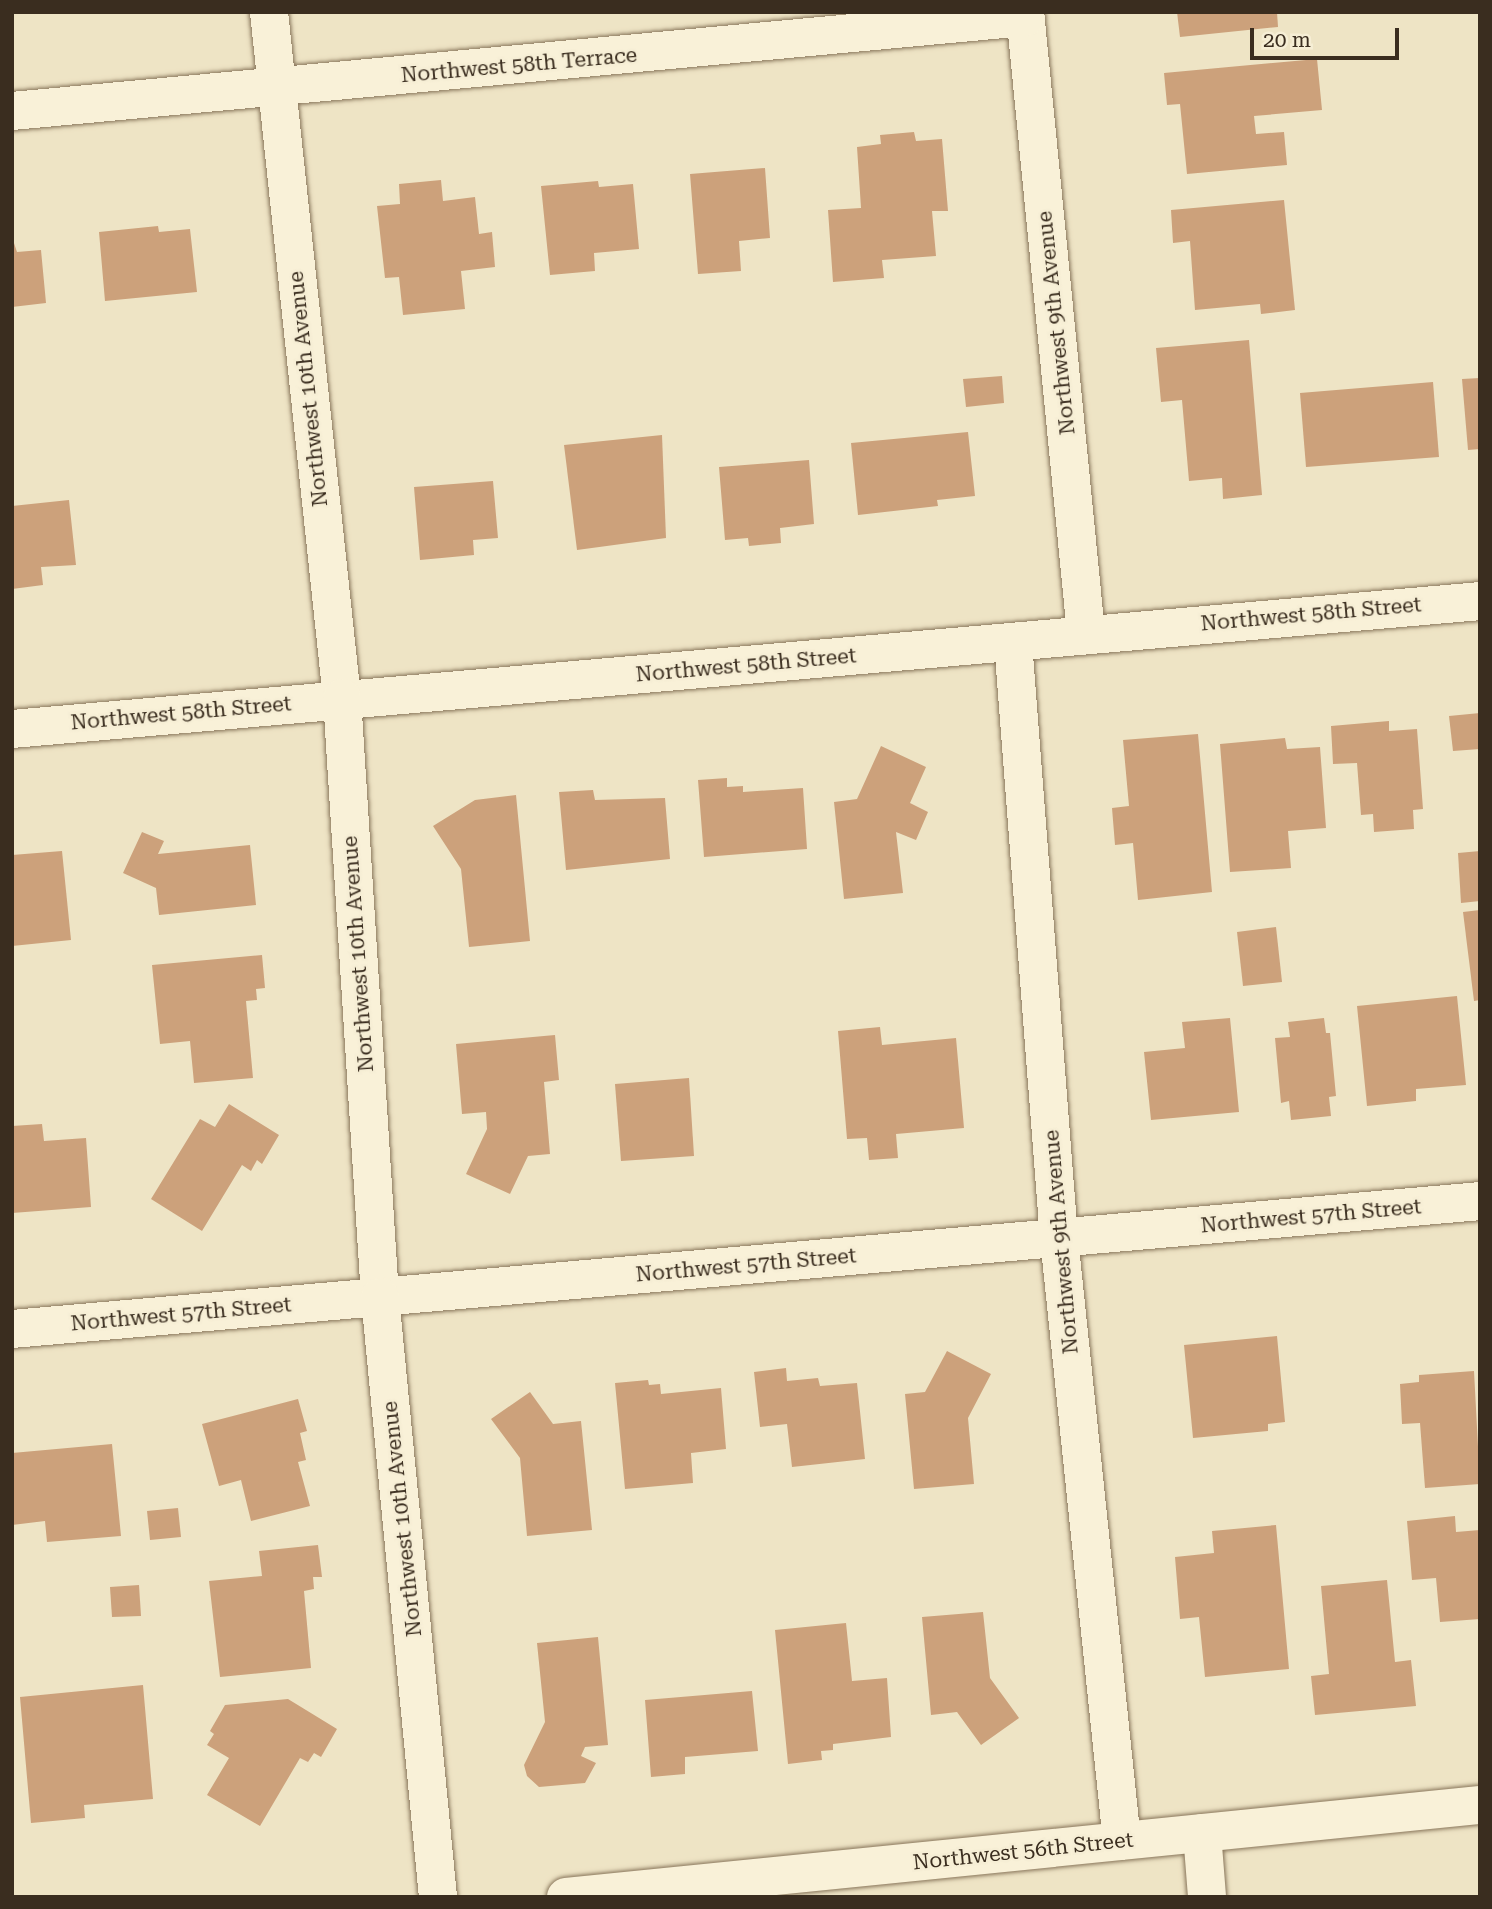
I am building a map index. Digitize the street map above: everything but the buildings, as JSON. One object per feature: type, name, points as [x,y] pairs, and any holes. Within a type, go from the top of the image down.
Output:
[{"type":"street","name":"Northwest 10th Avenue","points":[[269,12],[342,698],[380,1297],[438,1897]]},
{"type":"street","name":"Northwest 58th Terrace","points":[[12,111],[1025,15]]},
{"type":"street","name":"Northwest 9th Avenue","points":[[1025,15],[1086,633]]},
{"type":"street","name":"Northwest 58th Street","points":[[12,729],[342,698],[1013,642],[1086,633],[1480,601]]},
{"type":"street","name":"Northwest 9th Avenue","points":[[1013,642],[1059,1238],[1122,1841]]},
{"type":"street","name":"Northwest 57th Street","points":[[12,1329],[1480,1201]]},
{"type":"street","name":"Northwest 56th Street","points":[[566,1897],[1480,1805]]},
{"type":"street","points":[[1202,1833],[1207,1897]]}]
